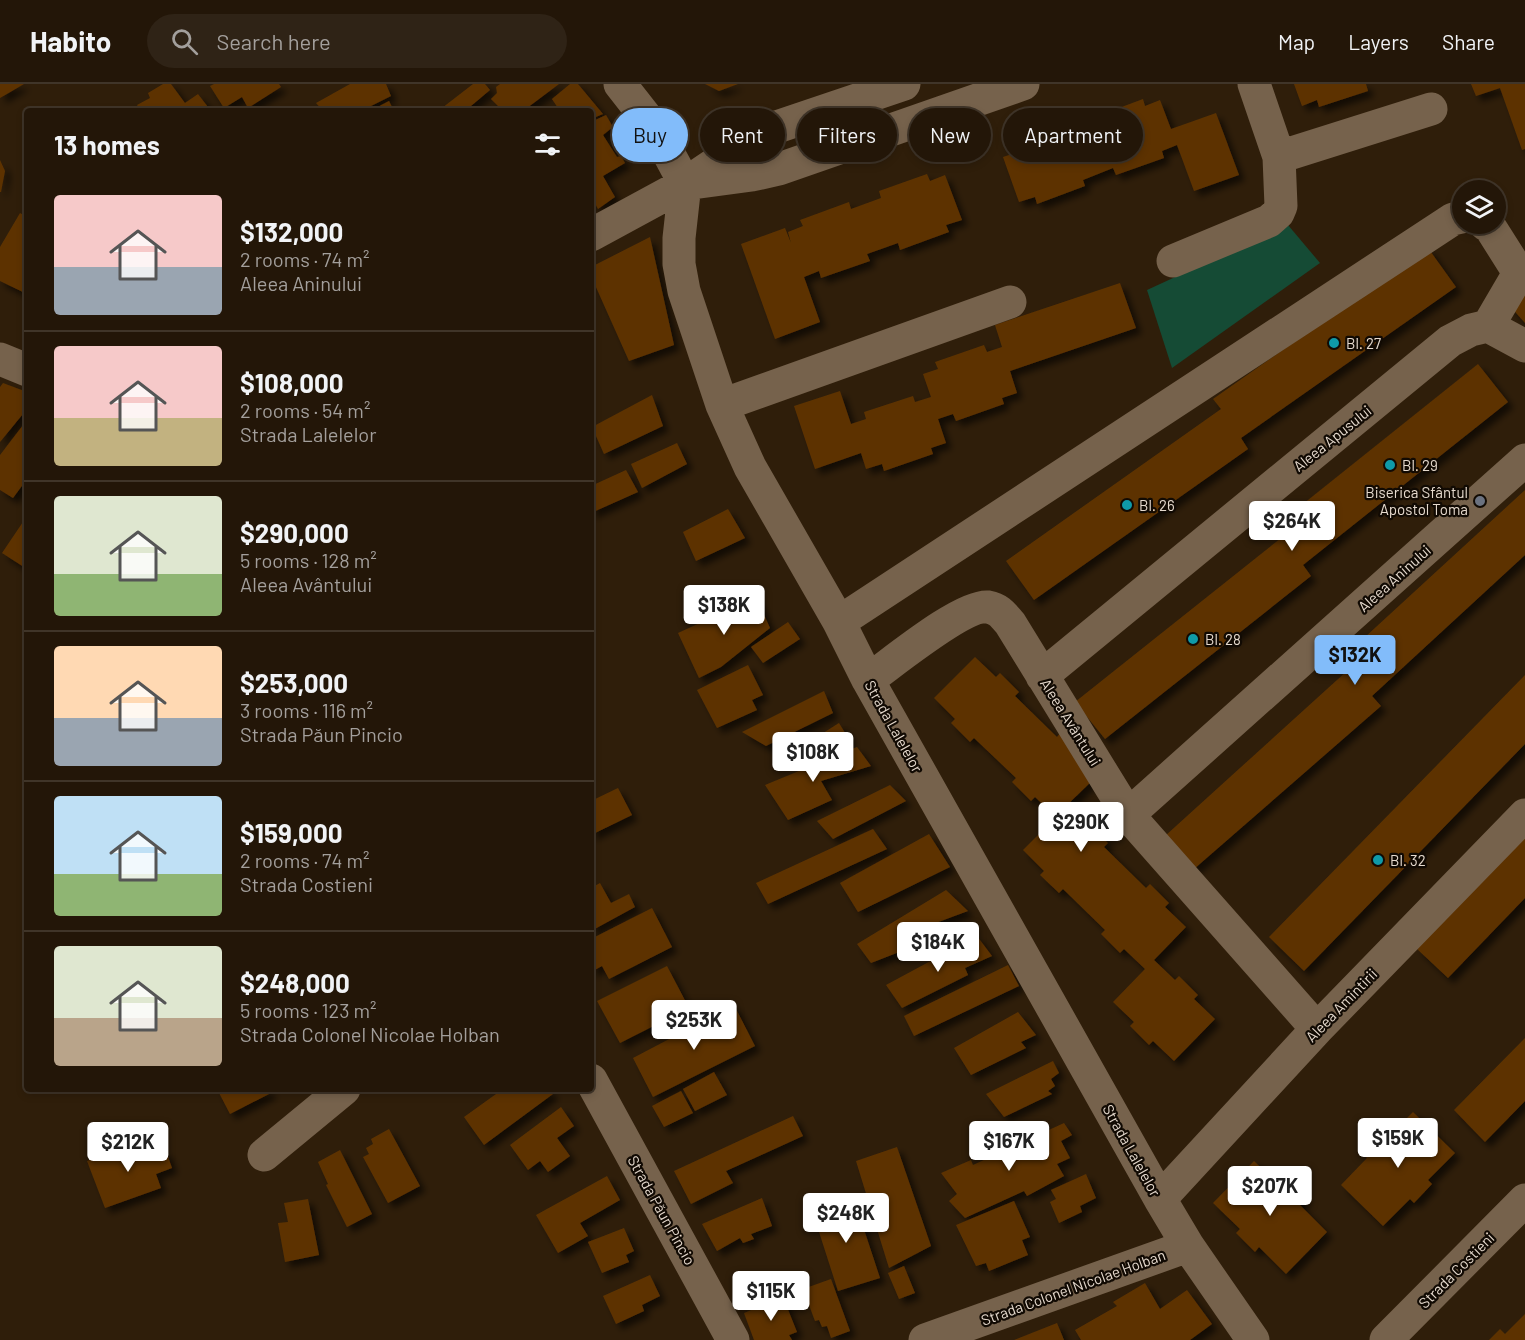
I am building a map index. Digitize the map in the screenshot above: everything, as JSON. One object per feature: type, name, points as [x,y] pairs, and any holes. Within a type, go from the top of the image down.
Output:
[{"type":"street","points":[[620,84],[656,130],[684,184]]},
{"type":"street","points":[[594,233],[684,184],[762,132],[904,84]]},
{"type":"street","points":[[684,184],[779,169],[1023,84]]},
{"type":"street","points":[[1173,261],[1269,221],[1281,206],[1279,157],[1254,84]]},
{"type":"street","points":[[1279,157],[1431,109]]},
{"type":"street","name":"Strada Lalelelor","points":[[684,184],[679,238],[679,264],[684,291],[722,405],[750,467],[839,622],[868,680],[1160,1199],[1188,1246],[1253,1340]]},
{"type":"street","points":[[839,622],[1452,219]]},
{"type":"street","points":[[1495,234],[1522,271],[1488,326],[1525,346]]},
{"type":"street","points":[[722,405],[1010,302]]},
{"type":"street","name":"Aleea Apusului","points":[[1042,676],[1450,341],[1471,330],[1488,326]]},
{"type":"street","points":[[0,359],[24,369]]},
{"type":"street","name":"Aleea Aninului","points":[[1128,815],[1525,460]]},
{"type":"street","name":"Aleea Avântului","points":[[868,680],[950,621],[986,607],[1000,611],[1010,623],[1128,815],[1317,1029]]},
{"type":"street","name":"Aleea Amintirii","points":[[1160,1199],[1317,1029],[1525,815]]},
{"type":"street","name":"Strada Păun Pincio","points":[[594,1085],[733,1340]]},
{"type":"street","points":[[264,1155],[340,1092]]},
{"type":"street","name":"Strada Costieni","points":[[1386,1340],[1525,1200]]},
{"type":"street","name":"Strada Colonel Nicolae Holban","points":[[925,1340],[1188,1246]]},
{"type":"green space","points":[[1288,225],[1320,263],[1172,368],[1147,290]]},
{"type":"building","points":[[0,84],[24,84],[0,98]]},
{"type":"building","points":[[163,84],[171,84],[185,103],[198,94],[209,108],[139,108],[137,105],[150,98],[148,93]]},
{"type":"building","points":[[214,84],[279,84],[281,87],[248,108],[242,97],[224,108],[210,86]]},
{"type":"building","points":[[350,84],[386,84],[391,96],[367,108],[320,108],[316,103]]},
{"type":"building","points":[[473,84],[485,84],[490,90],[469,108],[442,108]]},
{"type":"building","points":[[500,84],[559,84],[527,108],[500,108],[491,99],[497,93],[496,87]]},
{"type":"building","points":[[570,84],[578,84],[603,114],[594,118],[594,108],[558,108],[552,99]]},
{"type":"building","points":[[705,84],[738,84],[719,91]]},
{"type":"building","points":[[1294,84],[1366,84],[1368,91],[1319,107],[1317,100],[1302,106]]},
{"type":"building","points":[[1471,84],[1525,84],[1525,149],[1522,150],[1500,88],[1476,96]]},
{"type":"building","points":[[1143,99],[1145,106],[1160,100],[1171,129],[1216,113],[1239,175],[1194,191],[1177,145],[1162,151],[1164,158],[1116,175],[1113,168],[1083,180],[1085,186],[1037,204],[1035,197],[1019,202],[1005,162],[1143,162],[1143,108],[1119,108]]},
{"type":"building","points":[[389,101],[392,108],[376,108]]},
{"type":"building","points":[[606,115],[612,128],[603,135],[612,149],[612,162],[625,163],[603,176],[615,197],[598,209],[594,202],[594,121]]},
{"type":"building","points":[[0,160],[5,171],[1,192],[0,192]]},
{"type":"building","points":[[927,174],[930,181],[945,175],[962,220],[946,225],[949,232],[900,250],[898,243],[867,254],[870,261],[821,278],[819,271],[804,277],[820,322],[775,339],[741,244],[785,228],[791,243],[788,232],[803,226],[800,220],[849,202],[851,209],[881,198],[879,191]]},
{"type":"building","points":[[20,213],[24,215],[24,293],[0,281],[0,247]]},
{"type":"building","points":[[650,237],[674,345],[629,361],[594,283],[594,265]]},
{"type":"building","points":[[1428,248],[1456,287],[1241,438],[1248,449],[1034,600],[1006,561],[1221,409],[1213,399]]},
{"type":"building","points":[[1120,283],[1136,328],[1010,371],[1017,393],[1002,398],[1004,404],[956,421],[953,414],[938,419],[946,443],[931,448],[933,454],[884,471],[882,464],[866,469],[861,453],[815,469],[794,406],[840,391],[851,424],[866,419],[864,412],[913,396],[915,402],[931,397],[923,374],[938,369],[935,362],[984,345],[987,352],[1002,347],[995,325]]},
{"type":"building","points":[[1525,291],[1525,323],[1509,305]]},
{"type":"building","points":[[1478,364],[1508,402],[1303,565],[1311,576],[1105,739],[1075,702],[1281,538],[1273,528]]},
{"type":"building","points":[[3,383],[24,391],[24,413],[0,442],[0,387]]},
{"type":"building","points":[[652,395],[663,426],[604,454],[594,432],[594,426]]},
{"type":"building","points":[[24,424],[24,483],[13,498],[0,490],[0,455]]},
{"type":"building","points":[[677,443],[687,464],[642,488],[631,464]]},
{"type":"building","points":[[626,470],[638,492],[594,512],[594,485]]},
{"type":"building","points":[[1525,490],[1525,555],[1372,696],[1381,706],[1194,869],[1165,836],[1348,670],[1339,661]]},
{"type":"building","points":[[728,509],[745,538],[696,561],[683,532]]},
{"type":"building","points":[[24,520],[24,567],[2,553]]},
{"type":"building","points":[[756,597],[770,628],[721,667],[699,678],[678,633]]},
{"type":"building","points":[[788,622],[800,639],[763,663],[751,647]]},
{"type":"building","points":[[975,657],[996,677],[1000,673],[1019,692],[1015,696],[1057,737],[1061,732],[1097,776],[1064,808],[1085,829],[1089,825],[1108,843],[1104,847],[1146,888],[1150,884],[1169,903],[1165,907],[1186,927],[1154,960],[1175,980],[1179,976],[1198,995],[1194,999],[1215,1019],[1174,1061],[1153,1041],[1149,1045],[1130,1026],[1134,1022],[1113,1002],[1145,969],[1124,949],[1120,953],[1101,934],[1105,930],[1063,889],[1059,893],[1040,875],[1044,871],[1023,850],[1056,817],[1035,797],[1031,801],[1012,782],[1016,778],[974,738],[970,742],[951,723],[955,719],[934,698]]},
{"type":"building","points":[[748,665],[763,695],[752,700],[757,710],[717,728],[697,690]]},
{"type":"building","name":"Bl. 32","points":[[1525,675],[1525,744],[1304,971],[1269,937]]},
{"type":"building","points":[[824,691],[833,713],[766,746],[742,732]]},
{"type":"building","points":[[839,723],[850,741],[820,756],[809,742]]},
{"type":"building","points":[[857,747],[871,766],[821,781],[832,800],[788,820],[765,785]]},
{"type":"building","points":[[890,785],[906,801],[833,839],[817,821]]},
{"type":"building","points":[[618,788],[632,815],[594,834],[594,800]]},
{"type":"building","points":[[873,829],[887,849],[768,904],[756,883]]},
{"type":"building","points":[[929,834],[950,867],[858,912],[840,883]]},
{"type":"building","points":[[1525,834],[1525,898],[1448,978],[1416,948]]},
{"type":"building","points":[[600,883],[611,903],[629,894],[635,907],[594,929],[594,886]]},
{"type":"building","points":[[946,890],[968,911],[933,924],[938,931],[920,937],[925,942],[871,963],[857,944]]},
{"type":"building","points":[[652,908],[672,947],[609,979],[602,966],[594,970],[594,937]]},
{"type":"building","points":[[977,936],[992,956],[965,968],[968,975],[902,1008],[886,985]]},
{"type":"building","points":[[1008,965],[1019,986],[914,1036],[904,1016]]},
{"type":"building","points":[[667,966],[689,1008],[620,1043],[597,1001]]},
{"type":"building","points":[[734,1005],[755,1046],[653,1097],[633,1058]]},
{"type":"building","points":[[1018,1012],[1036,1035],[1021,1042],[1026,1048],[971,1075],[954,1048]]},
{"type":"building","points":[[1525,1038],[1525,1101],[1485,1142],[1454,1110]]},
{"type":"building","points":[[1053,1061],[1059,1073],[1051,1079],[1055,1086],[1048,1091],[1052,1094],[1004,1117],[986,1094]]},
{"type":"building","points":[[714,1072],[727,1095],[695,1111],[683,1089]]},
{"type":"building","points":[[681,1091],[693,1113],[664,1127],[652,1106]]},
{"type":"building","points":[[219,1092],[270,1092],[271,1093],[230,1114]]},
{"type":"building","points":[[499,1092],[551,1092],[553,1094],[484,1145],[464,1117]]},
{"type":"building","points":[[561,1107],[574,1126],[557,1138],[570,1156],[548,1172],[540,1161],[528,1170],[510,1145]]},
{"type":"building","points":[[1413,1112],[1455,1153],[1428,1180],[1432,1184],[1414,1203],[1410,1199],[1383,1226],[1341,1185],[1367,1158],[1363,1154],[1382,1135],[1386,1139]]},
{"type":"building","points":[[793,1116],[803,1136],[726,1171],[733,1183],[691,1204],[674,1171]]},
{"type":"building","points":[[1064,1123],[1072,1135],[1061,1141],[1070,1158],[1057,1164],[1064,1176],[1027,1196],[1024,1191],[965,1218],[949,1201],[957,1194],[941,1173],[971,1160],[973,1165]]},
{"type":"building","points":[[389,1129],[420,1186],[388,1203],[363,1157],[369,1154],[366,1148],[373,1144],[371,1139]]},
{"type":"building","points":[[137,1143],[138,1148],[149,1144],[154,1156],[166,1151],[172,1168],[156,1174],[161,1188],[105,1208],[87,1161]]},
{"type":"building","points":[[897,1147],[931,1246],[889,1268],[856,1161]]},
{"type":"building","points":[[340,1150],[372,1214],[347,1227],[326,1185],[328,1184],[318,1162]]},
{"type":"building","points":[[1254,1161],[1281,1187],[1285,1183],[1304,1201],[1300,1205],[1327,1232],[1286,1274],[1259,1247],[1255,1252],[1236,1233],[1240,1229],[1213,1203]]},
{"type":"building","points":[[1086,1174],[1096,1198],[1080,1206],[1082,1212],[1059,1223],[1050,1202],[1056,1199],[1051,1190]]},
{"type":"building","points":[[607,1176],[620,1200],[580,1223],[588,1236],[558,1253],[536,1215]]},
{"type":"building","points":[[853,1196],[880,1278],[838,1291],[812,1210]]},
{"type":"building","points":[[762,1198],[772,1226],[751,1234],[754,1239],[743,1243],[740,1238],[717,1251],[702,1224]]},
{"type":"building","points":[[308,1199],[319,1255],[285,1262],[278,1223],[288,1222],[284,1203]]},
{"type":"building","points":[[1014,1201],[1030,1237],[1022,1240],[1028,1255],[989,1271],[986,1263],[976,1266],[956,1225]]},
{"type":"building","points":[[624,1228],[634,1251],[626,1255],[629,1262],[602,1273],[588,1242]]},
{"type":"building","points":[[904,1266],[915,1293],[899,1299],[888,1273]]},
{"type":"building","points":[[650,1275],[660,1296],[642,1305],[644,1311],[616,1324],[603,1296]]},
{"type":"building","points":[[831,1279],[850,1331],[831,1338],[827,1326],[822,1327],[819,1320],[815,1321],[803,1289]]},
{"type":"building","points":[[1145,1283],[1160,1309],[1187,1290],[1212,1324],[1190,1340],[1081,1340],[1075,1330],[1117,1306],[1113,1302]]},
{"type":"building","points":[[783,1297],[797,1332],[789,1335],[792,1340],[754,1340],[744,1313]]},
{"type":"building","points":[[1525,1314],[1525,1340],[1489,1340],[1500,1329],[1505,1334]]},
{"type":"building","points":[[1057,1323],[1064,1340],[1014,1340]]},
{"type":"place","name":"Bl. 27","points":[[1334,343]]},
{"type":"place","name":"Bl. 29","points":[[1390,465]]},
{"type":"place","name":"Biserica Sfântul Apostol Toma","points":[[1480,501]]},
{"type":"place","name":"Bl. 26","points":[[1127,505]]},
{"type":"place","name":"Bl. 28","points":[[1193,639]]},
{"type":"place","name":"Bl. 32","points":[[1378,860]]}]
